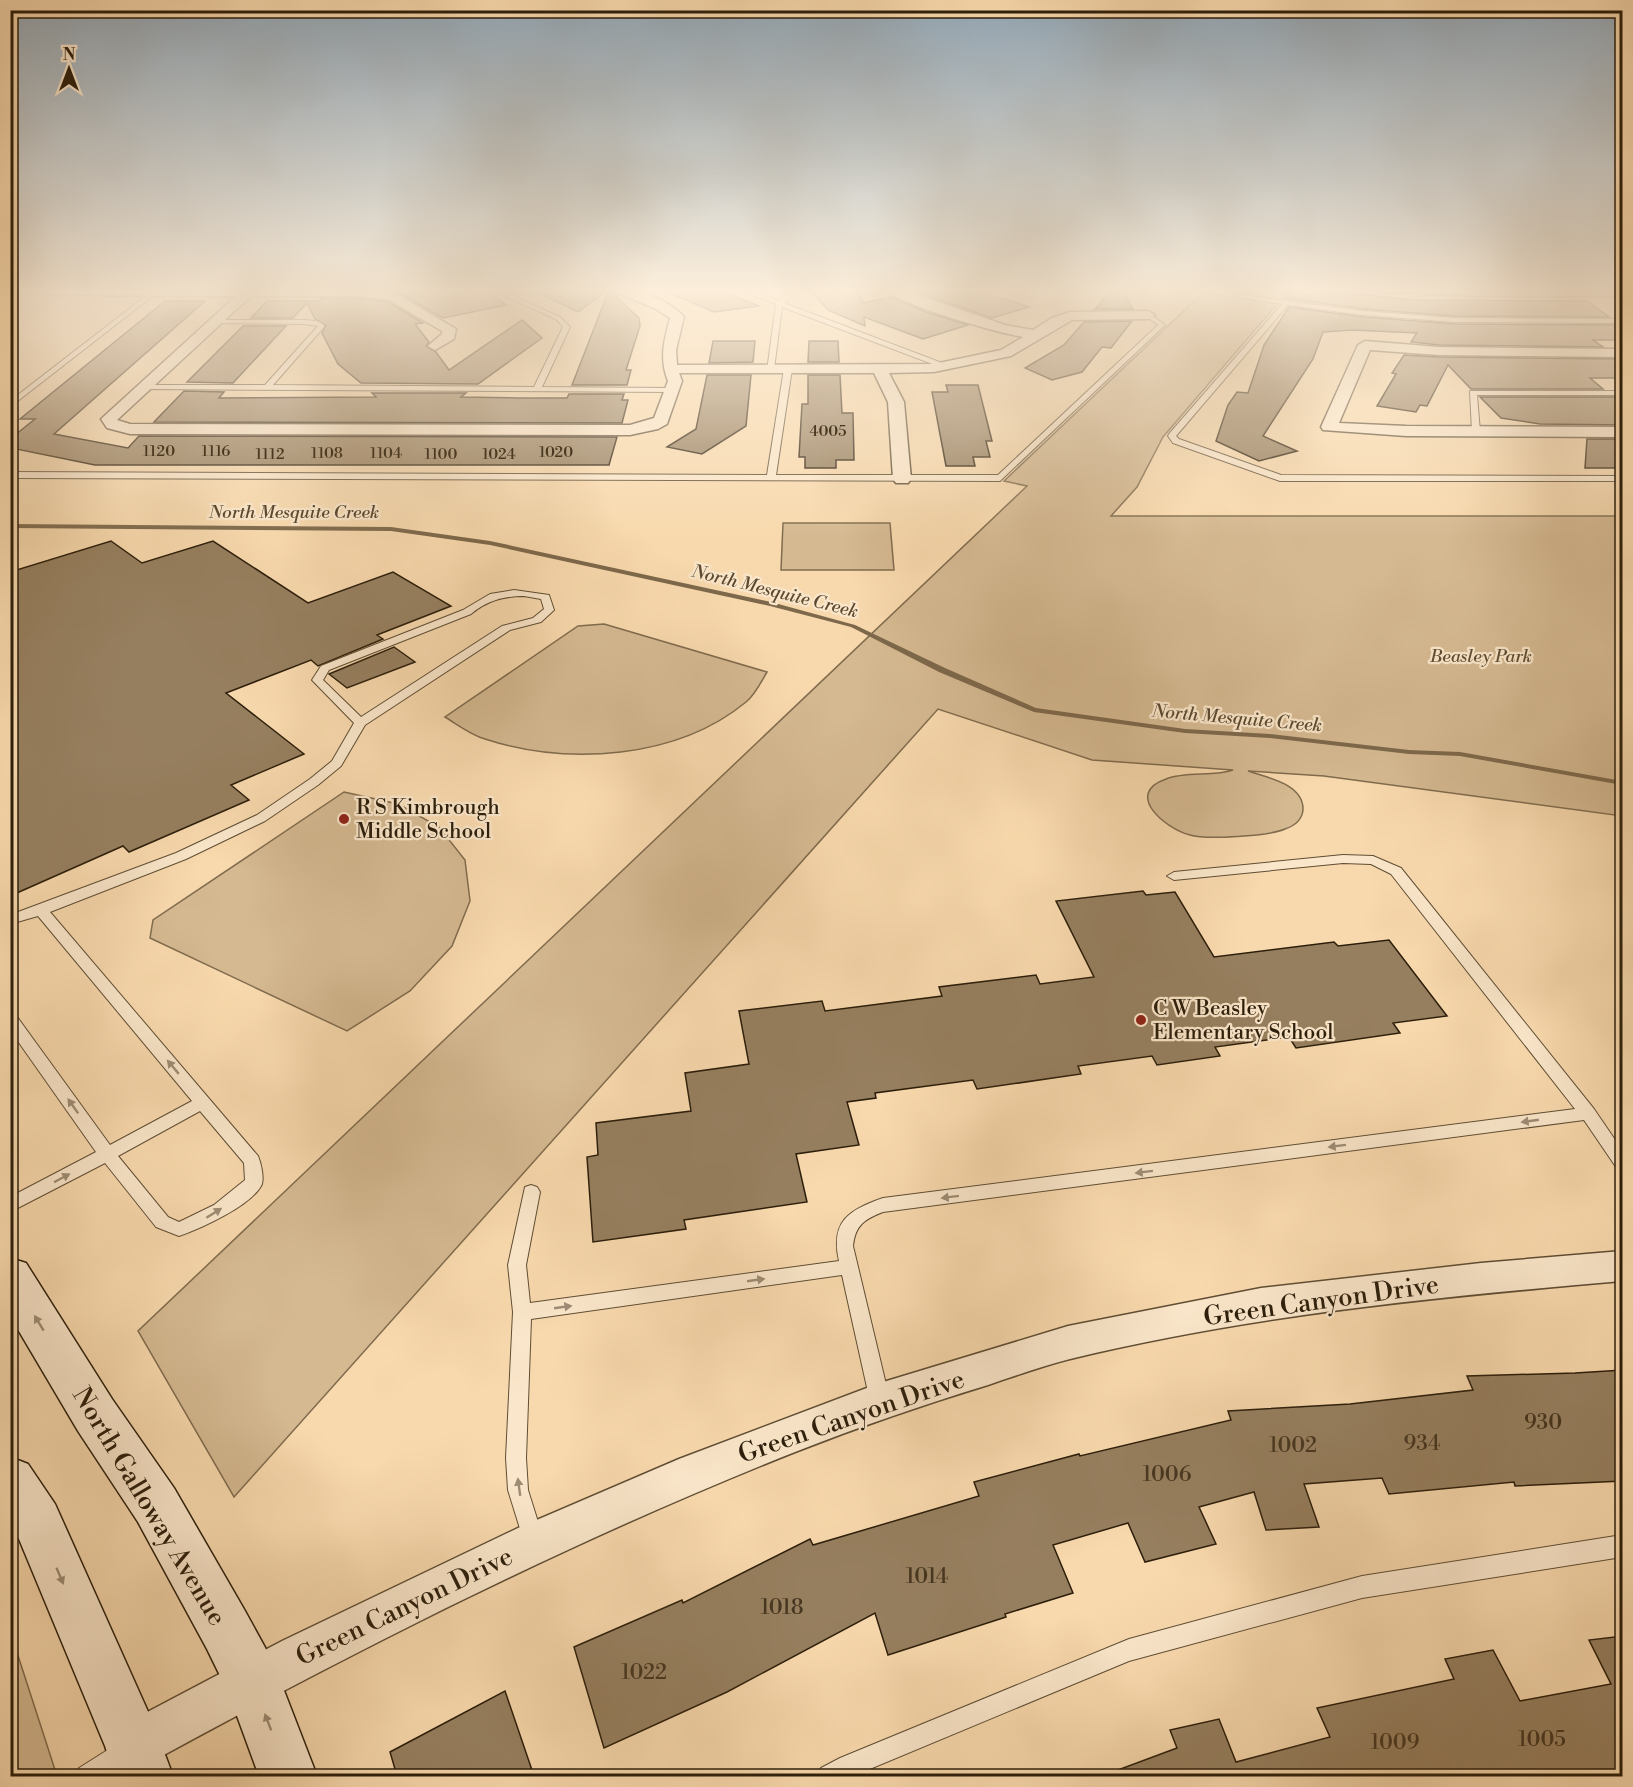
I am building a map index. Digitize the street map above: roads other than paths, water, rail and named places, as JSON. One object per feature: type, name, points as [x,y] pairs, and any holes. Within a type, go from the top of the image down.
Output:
[{"type":"main road","name":"North Galloway Avenue","points":[[10,1276],[95,1415],[156,1505],[253,1682],[288,1776]]},
{"type":"main road","points":[[10,1481],[37,1522],[139,1761]]},
{"type":"street","points":[[160,371],[109,419],[113,425],[130,429],[630,430],[652,426],[661,421],[675,381],[670,371]]},
{"type":"street","points":[[881,371],[896,402],[902,479]]},
{"type":"street","points":[[1353,371],[1329,427],[1476,432],[1623,432]]},
{"type":"street","name":"Green Canyon Drive","points":[[139,1761],[253,1682],[298,1657],[534,1543],[693,1473],[880,1401],[1068,1343],[1262,1304],[1481,1278],[1623,1266]]},
{"type":"lane","points":[[10,405],[53,371]]},
{"type":"lane","points":[[267,388],[282,371]]},
{"type":"lane","points":[[537,389],[546,371]]},
{"type":"lane","points":[[771,478],[788,371]]},
{"type":"lane","points":[[10,475],[1000,478],[1112,371]]},
{"type":"lane","points":[[1227,371],[1172,436],[1176,441],[1280,478],[1623,479]]},
{"type":"lane","points":[[142,387],[672,390]]},
{"type":"lane","points":[[1476,432],[1473,393],[1623,393]]},
{"type":"lane","points":[[10,920],[181,856],[261,818],[314,782],[337,763],[360,723],[506,628],[537,620],[549,610],[545,597],[527,592],[498,594],[478,601],[467,612],[325,668],[317,680],[360,723]]},
{"type":"lane","points":[[1174,876],[1343,859],[1373,860],[1396,871],[1588,1113],[1623,1162]]},
{"type":"lane","points":[[10,1018],[106,1154],[162,1222],[179,1229],[200,1221],[244,1194],[254,1182],[252,1161],[40,910]]},
{"type":"lane","points":[[10,1205],[203,1102]]},
{"type":"lane","points":[[880,1401],[844,1246],[844,1233],[849,1223],[863,1212],[883,1205],[1588,1113]]},
{"type":"lane","points":[[531,1192],[517,1266],[522,1312],[516,1458],[518,1490],[534,1543]]},
{"type":"lane","points":[[522,1312],[849,1267]]},
{"type":"lane","points":[[829,1776],[848,1766],[1129,1650],[1362,1587],[1623,1546]]},
{"type":"lane","points":[[87,1776],[139,1761]]},
{"type":"waterway","name":"North Mesquite Creek","points":[[10,526],[391,529],[490,543],[771,604],[853,626],[942,670],[1034,710],[1185,731],[1270,736],[1409,752],[1460,754],[1622,783]]},
{"type":"place","name":"R S Kimbrough Middle School","points":[[344,819]]},
{"type":"place","name":"C W Beasley Elementary School","points":[[1141,1020]]},
{"type":"park label","name":"Beasley Park","points":[[1481,656]]}]
